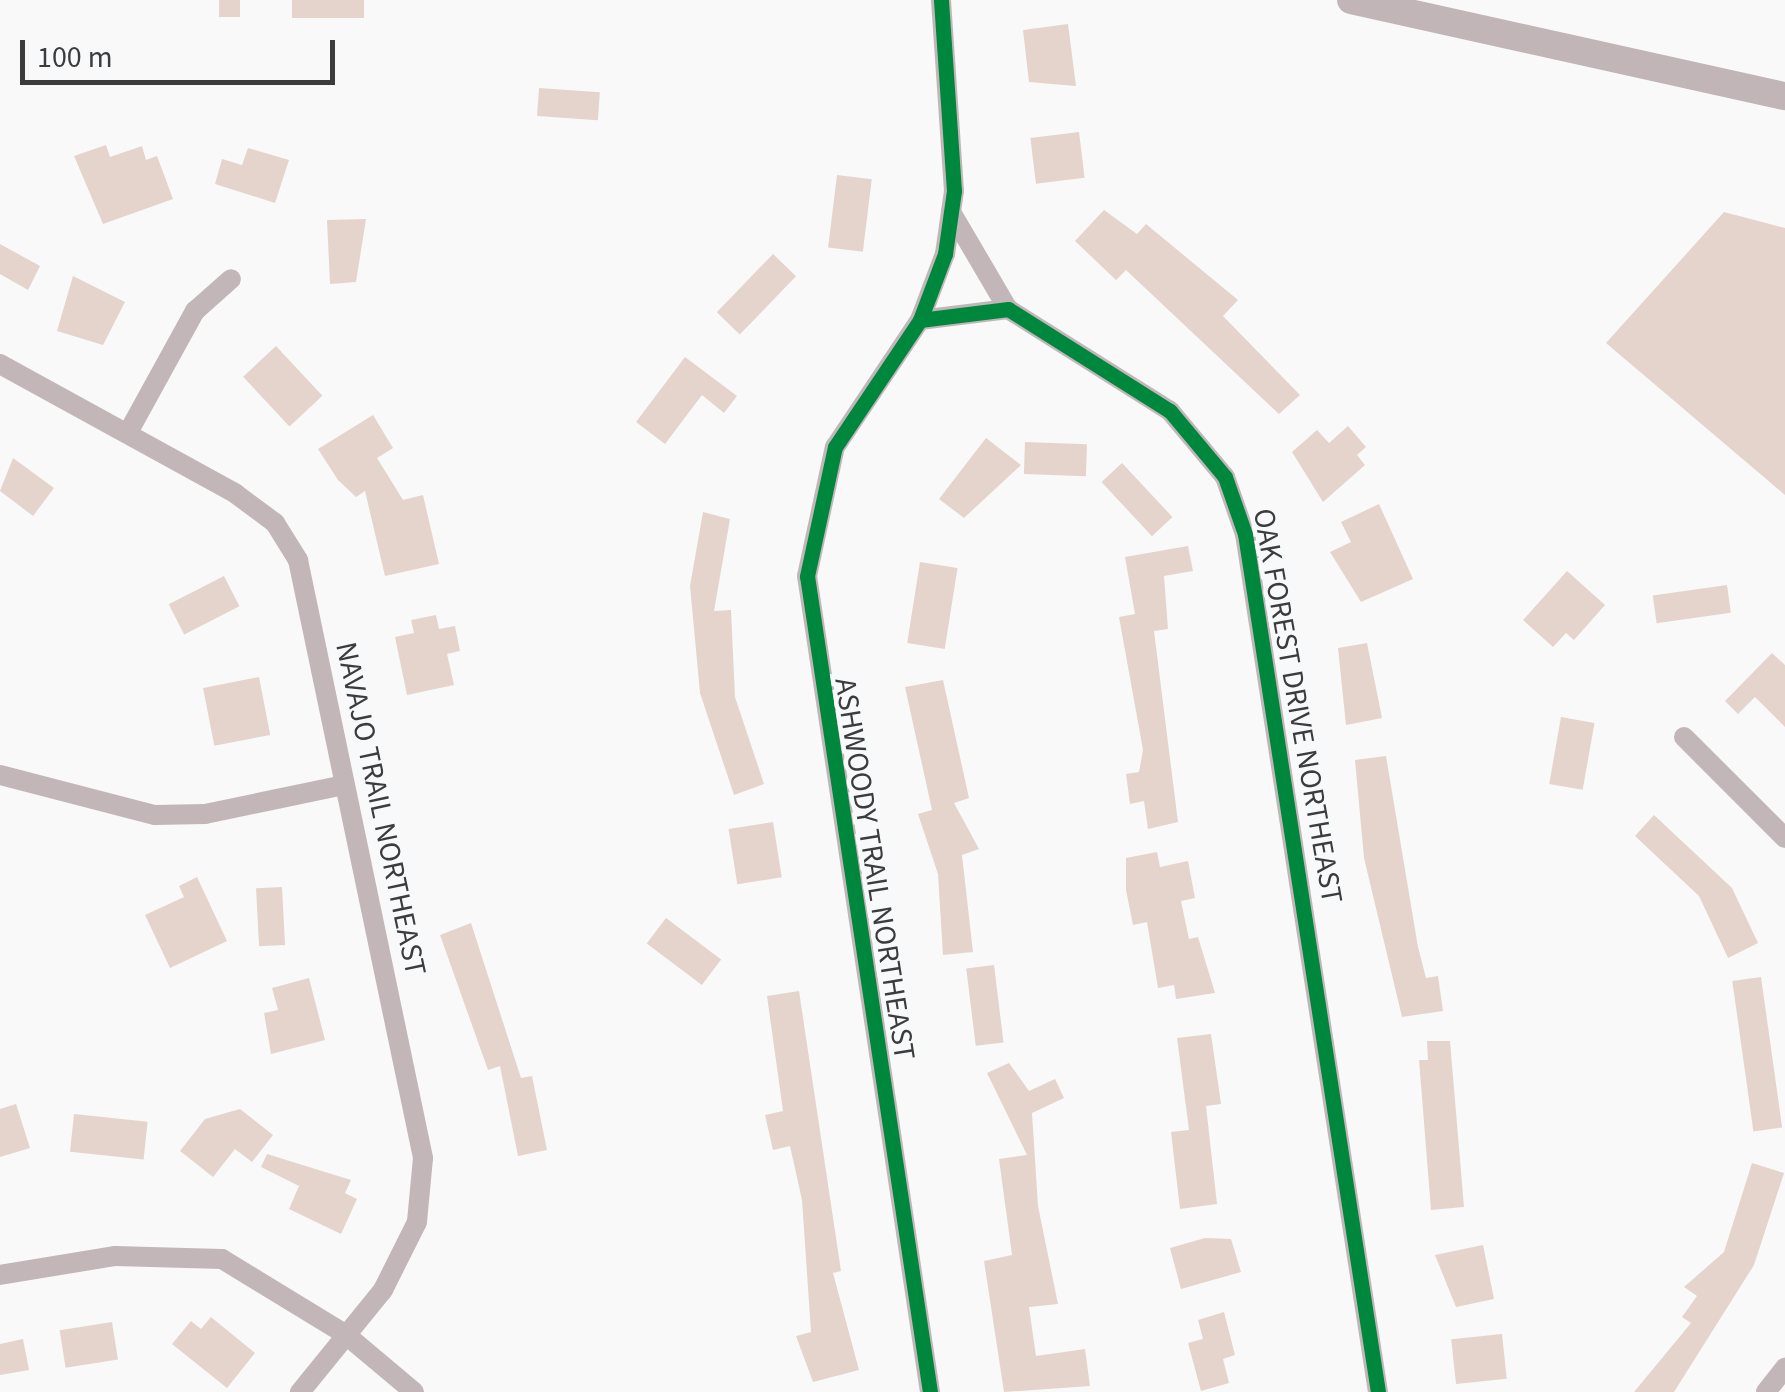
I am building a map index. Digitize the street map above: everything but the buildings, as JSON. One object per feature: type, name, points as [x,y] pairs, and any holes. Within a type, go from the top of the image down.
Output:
[{"type":"main road","points":[[1351,0],[1785,96]]},
{"type":"street","points":[[941,0],[951,212],[920,320],[1008,309],[951,212]]},
{"type":"street","points":[[130,429],[196,310],[231,279]]},
{"type":"street","name":"OAK FOREST DRIVE NORTHEAST","points":[[1008,309],[1170,411],[1224,476],[1246,534],[1378,1392]]},
{"type":"street","name":"ASHWOODY TRAIL NORTHEAST","points":[[920,320],[835,447],[807,576],[930,1392]]},
{"type":"street","name":"NAVAJO TRAIL NORTHEAST","points":[[0,364],[130,429],[274,523],[298,560],[423,1158],[416,1222],[382,1290],[300,1392]]},
{"type":"street","points":[[1684,737],[1785,838]]},
{"type":"street","points":[[0,775],[155,815],[205,814],[344,785]]},
{"type":"street","points":[[0,1275],[115,1256],[222,1260],[345,1334],[414,1392]]},
{"type":"street","points":[[1766,1392],[1785,1368]]},
{"type":"cycle path","points":[[930,1392],[807,576],[835,447],[920,320],[945,254],[954,191],[941,0]]},
{"type":"cycle path","points":[[920,320],[1008,309],[1170,411],[1225,477],[1245,534],[1378,1392]]}]
